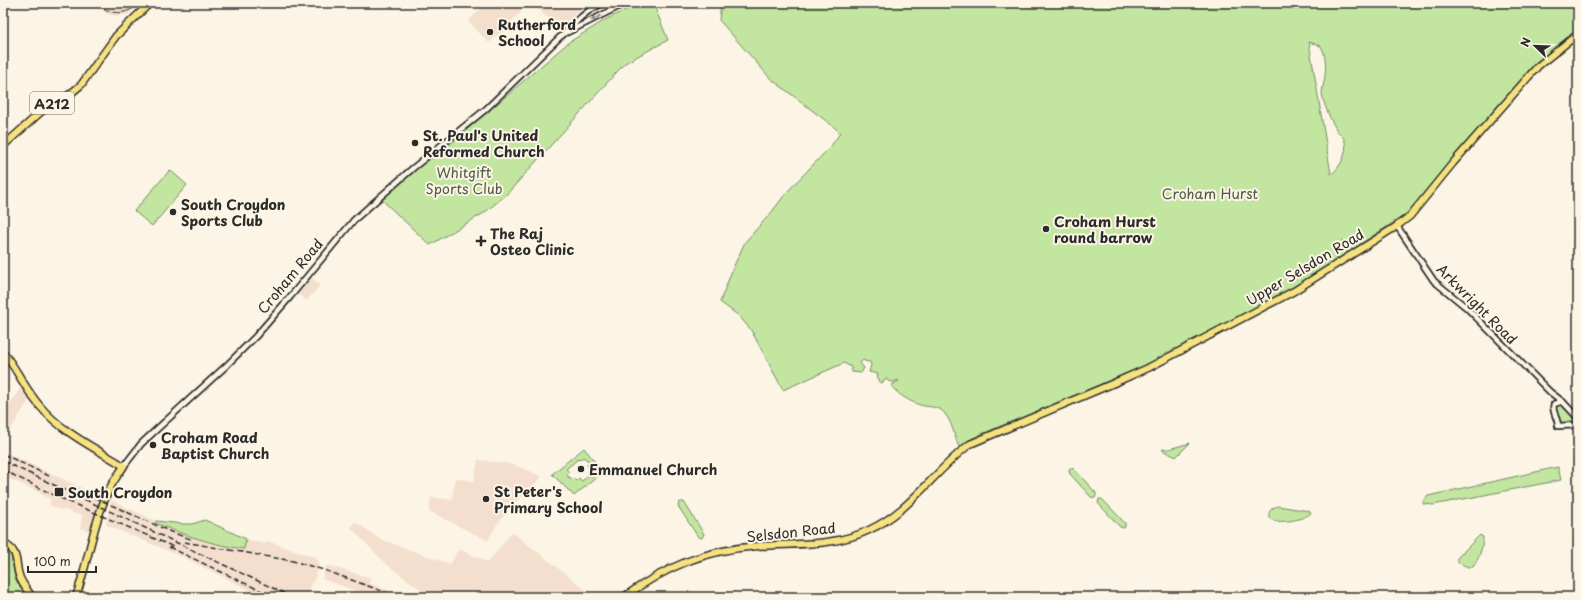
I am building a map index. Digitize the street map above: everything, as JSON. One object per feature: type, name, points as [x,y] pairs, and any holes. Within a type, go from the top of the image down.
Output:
[{"type":"main road","name":"A212","points":[[3,146],[16,132],[42,110],[78,88],[116,36],[150,3]]},
{"type":"main road","name":"Upper Selsdon Road","points":[[963,449],[986,437],[1148,368],[1294,291],[1397,226],[1410,216],[1538,66],[1578,34]]},
{"type":"main road","points":[[3,352],[46,413],[66,430],[124,466]]},
{"type":"main road","name":"Selsdon Road","points":[[624,597],[660,574],[696,558],[750,547],[823,543],[869,530],[893,516],[908,504],[963,449]]},
{"type":"main road","name":"Croham Road","points":[[76,597],[103,506],[109,490],[124,466]]},
{"type":"main road","points":[[3,543],[15,554],[20,580],[32,597]]},
{"type":"street","name":"Croham Road","points":[[124,466],[152,434],[222,370],[256,336],[354,220],[413,168],[486,109],[555,42],[567,33],[574,23],[603,3]]},
{"type":"street","points":[[567,33],[626,3]]},
{"type":"street","name":"Arkwright Road","points":[[1397,226],[1434,281],[1467,308],[1550,392],[1563,402],[1577,417],[1577,422],[1575,425],[1558,426],[1553,407],[1553,398],[1550,392]]},
{"type":"street","points":[[1553,407],[1556,403],[1563,402]]},
{"type":"shaded area","points":[[95,3],[104,3],[116,9],[132,3],[141,3],[129,14],[117,16],[108,14]]},
{"type":"shaded area","name":"Rutherford School","points":[[487,3],[518,3],[524,9],[489,43],[468,21]]},
{"type":"shaded area","points":[[532,3],[586,3],[560,30]]},
{"type":"shaded area","points":[[312,278],[320,285],[307,301],[298,294]]},
{"type":"shaded area","points":[[21,387],[29,400],[3,442],[3,414]]},
{"type":"shaded area","points":[[3,451],[101,497],[90,532],[80,528],[82,515],[63,509],[62,511],[49,505],[51,500],[34,490],[3,476]]},
{"type":"shaded area","name":"St Peter's Primary School","points":[[478,460],[510,464],[526,469],[542,477],[513,505],[496,526],[488,541],[429,511],[431,497],[452,500],[455,478],[474,481]]},
{"type":"shaded area","points":[[111,500],[156,521],[184,524],[244,549],[246,539],[266,544],[267,541],[317,558],[319,563],[317,573],[306,597],[264,597],[183,557],[106,525]]},
{"type":"shaded area","points":[[354,521],[380,539],[450,564],[459,549],[488,562],[512,532],[595,597],[431,597],[386,564],[351,528]]},
{"type":"shaded area","points":[[327,565],[371,578],[369,583],[406,597],[372,597],[322,579]]},
{"type":"green space","name":"Whitgift Sports Club","points":[[640,3],[653,3],[668,40],[625,63],[506,195],[484,213],[430,245],[382,200],[418,168],[455,140],[569,42],[607,19]]},
{"type":"green space","name":"Croham Hurst","points":[[721,3],[1578,3],[1578,29],[1537,62],[1495,109],[1409,212],[1347,253],[1342,240],[1344,255],[1305,281],[1140,368],[984,433],[973,438],[960,447],[953,429],[943,411],[937,408],[920,405],[901,396],[892,387],[893,384],[899,381],[898,380],[893,382],[888,381],[886,378],[884,382],[880,383],[877,377],[878,374],[869,372],[871,365],[869,361],[867,362],[863,360],[860,363],[864,368],[861,373],[852,372],[851,367],[844,363],[783,390],[751,330],[739,316],[720,302],[745,242],[771,213],[787,192],[831,146],[840,133],[770,78],[719,20]],"holes":[[[1309,42],[1321,46],[1326,64],[1322,96],[1330,118],[1336,129],[1344,138],[1346,146],[1340,164],[1331,174]]]},
{"type":"green space","points":[[170,170],[187,185],[152,226],[134,211]]},
{"type":"green space","points":[[1561,404],[1576,418],[1574,422],[1568,424],[1561,423],[1554,406]]},
{"type":"green space","points":[[1190,443],[1176,457],[1162,450],[1169,449]]},
{"type":"green space","points":[[584,448],[603,472],[574,496],[552,474]],"holes":[[[583,457],[590,462],[587,465],[590,469],[593,465],[596,469],[593,472],[594,474],[591,476],[590,474],[582,481],[579,478],[576,481],[574,478],[572,480],[570,477],[569,478],[567,474],[569,472],[566,469],[578,459],[579,460]]]},
{"type":"green space","points":[[1558,467],[1561,480],[1433,505],[1423,504],[1428,496]]},
{"type":"green space","points":[[1070,468],[1074,469],[1096,493],[1095,498],[1091,497],[1070,474]]},
{"type":"green space","points":[[1099,499],[1102,499],[1125,523],[1125,527],[1120,527],[1098,503]]},
{"type":"green space","points":[[681,502],[684,502],[704,534],[702,538],[698,537],[678,506]]},
{"type":"green space","points":[[1278,506],[1309,511],[1311,513],[1302,518],[1290,521],[1278,521],[1269,518],[1272,509]]},
{"type":"green space","points":[[205,520],[246,539],[244,549],[199,539],[155,523],[156,521],[192,524]]},
{"type":"green space","points":[[1480,535],[1483,537],[1483,541],[1477,560],[1473,567],[1468,567],[1457,562],[1457,558]]},
{"type":"green space","points":[[3,549],[11,556],[15,578],[23,592],[17,597],[3,597]]},
{"type":"tram line","points":[[97,3],[107,10],[118,13],[129,10],[139,3]]},
{"type":"railway","points":[[3,454],[49,476]]},
{"type":"railway","points":[[3,461],[292,597]]},
{"type":"railway","points":[[3,470],[58,497],[174,547]]},
{"type":"railway","points":[[78,490],[171,532],[193,540]]},
{"type":"railway","points":[[184,542],[293,561],[327,571],[398,597]]},
{"type":"railway","points":[[169,547],[274,597]]},
{"type":"place","name":"Rutherford School","points":[[490,32]]},
{"type":"place","name":"St. Paul's United Reformed Church","points":[[415,143]]},
{"type":"place","name":"South Croydon Sports Club","points":[[173,212]]},
{"type":"place","name":"Croham Hurst round barrow","points":[[1046,229]]},
{"type":"place","name":"The Raj Osteo Clinic","points":[[481,241]]},
{"type":"place","name":"Croham Road Baptist Church","points":[[153,445]]},
{"type":"place","name":"Emmanuel Church","points":[[581,469]]},
{"type":"place","name":"South Croydon","points":[[59,492]]},
{"type":"place","name":"St Peter's Primary School","points":[[486,499]]}]
